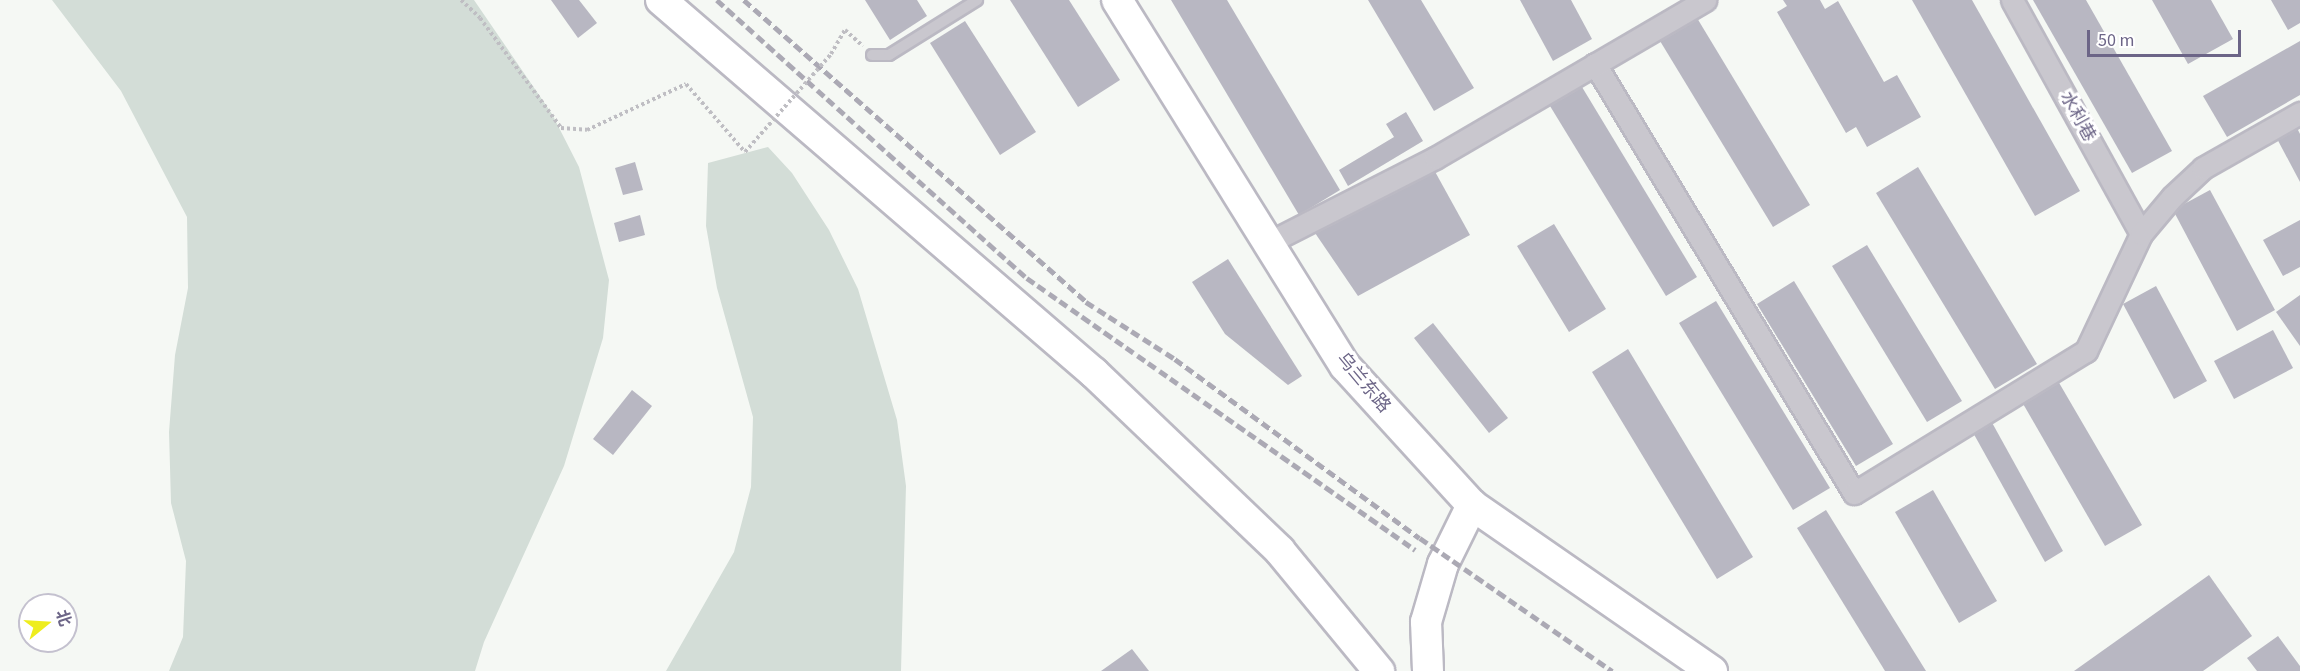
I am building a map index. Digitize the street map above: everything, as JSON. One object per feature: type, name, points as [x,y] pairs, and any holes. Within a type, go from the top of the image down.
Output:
[{"type":"main road","points":[[661,0],[1094,373],[1280,551],[1379,671]]},
{"type":"main road","name":"乌兰东路","points":[[1117,0],[1345,366],[1472,505],[1712,671]]},
{"type":"main road","points":[[1428,671],[1426,622],[1443,564],[1472,505]]},
{"type":"street","points":[[1268,243],[1435,158],[1705,0]]},
{"type":"street","name":"水利巷","points":[[2012,0],[2141,234]]},
{"type":"street","points":[[1595,64],[1854,494],[2086,351],[2141,234],[2203,168],[2300,113]]},
{"type":"lane","points":[[872,55],[889,55],[976,0]]},
{"type":"path","points":[[461,0],[480,18],[561,128],[586,130],[686,84],[745,152],[831,54],[845,30],[872,55]]},
{"type":"shaded area","points":[[52,0],[474,0],[552,114],[579,167],[609,280],[603,338],[564,466],[484,642],[475,671],[169,671],[183,637],[186,561],[171,503],[169,432],[175,355],[188,288],[187,217],[121,91]]},
{"type":"shaded area","points":[[768,147],[792,173],[829,230],[858,289],[897,420],[906,486],[901,671],[666,671],[734,552],[751,487],[753,417],[717,288],[706,226],[708,163]]},
{"type":"building","points":[[551,0],[579,0],[597,23],[578,38]]},
{"type":"building","points":[[865,0],[917,0],[927,16],[890,40]]},
{"type":"building","points":[[1010,0],[1069,0],[1120,80],[1078,107]]},
{"type":"building","points":[[1171,0],[1227,0],[1340,190],[1299,215]]},
{"type":"building","points":[[1368,0],[1421,0],[1474,88],[1434,111]]},
{"type":"building","points":[[1520,0],[1571,0],[1592,39],[1553,61]]},
{"type":"building","points":[[1783,0],[1820,0],[1825,9],[1838,1],[1884,82],[1897,75],[1921,117],[1867,147],[1856,127],[1846,133],[1777,12],[1787,6]]},
{"type":"building","points":[[1912,0],[1972,0],[2080,191],[2035,216]]},
{"type":"building","points":[[2033,0],[2086,0],[2172,151],[2132,173]]},
{"type":"building","points":[[2152,0],[2211,0],[2233,39],[2188,64]]},
{"type":"building","points":[[2271,0],[2300,0],[2300,23],[2288,30]]},
{"type":"building","points":[[1694,13],[1810,205],[1773,227],[1657,36]]},
{"type":"building","points":[[965,21],[1036,132],[1000,155],[930,43]]},
{"type":"building","points":[[2300,41],[2300,95],[2227,137],[2203,96]]},
{"type":"building","points":[[1582,87],[1697,277],[1666,296],[1550,106]]},
{"type":"building","points":[[1406,112],[1423,141],[1348,186],[1339,170],[1394,137],[1386,124]]},
{"type":"building","points":[[2294,122],[2300,134],[2300,182],[2274,133]]},
{"type":"building","points":[[635,162],[643,190],[623,195],[615,168]]},
{"type":"building","points":[[1918,167],[2037,364],[1995,389],[1876,193]]},
{"type":"building","points":[[1433,168],[1470,235],[1358,296],[1313,230]]},
{"type":"building","points":[[2210,190],[2275,310],[2237,331],[2173,210]]},
{"type":"building","points":[[640,215],[645,235],[619,242],[614,223]]},
{"type":"building","points":[[2300,220],[2300,267],[2283,276],[2263,240]]},
{"type":"building","points":[[1554,224],[1606,309],[1569,332],[1517,246]]},
{"type":"building","points":[[1867,245],[1962,401],[1927,422],[1832,266]]},
{"type":"building","points":[[1228,259],[1302,376],[1288,385],[1225,334],[1192,282]]},
{"type":"building","points":[[1794,281],[1893,444],[1856,466],[1757,304]]},
{"type":"building","points":[[2156,286],[2207,381],[2174,399],[2123,304]]},
{"type":"building","points":[[2300,295],[2300,346],[2276,312]]},
{"type":"building","points":[[1716,301],[1830,488],[1793,510],[1679,323]]},
{"type":"building","points":[[1433,323],[1508,418],[1489,433],[1414,338]]},
{"type":"building","points":[[2273,330],[2293,368],[2234,399],[2214,361]]},
{"type":"building","points":[[1628,349],[1753,557],[1717,579],[1592,372]]},
{"type":"building","points":[[2058,381],[2142,525],[2105,546],[2022,402]]},
{"type":"building","points":[[632,390],[652,406],[613,455],[593,439]]},
{"type":"building","points":[[1990,419],[2063,551],[2045,562],[1971,429]]},
{"type":"building","points":[[1933,490],[1997,601],[1959,623],[1895,512]]},
{"type":"building","points":[[1826,510],[1926,671],[1885,671],[1797,528]]},
{"type":"building","points":[[2209,575],[2252,636],[2203,671],[2074,671]]},
{"type":"building","points":[[2278,636],[2300,666],[2300,671],[2257,671],[2247,658]]},
{"type":"building","points":[[1132,649],[1149,671],[1101,671]]},
{"type":"railway","points":[[717,0],[1027,278],[1415,550]]},
{"type":"railway","points":[[744,0],[1086,302],[1175,359],[1420,538],[1612,671]]}]
